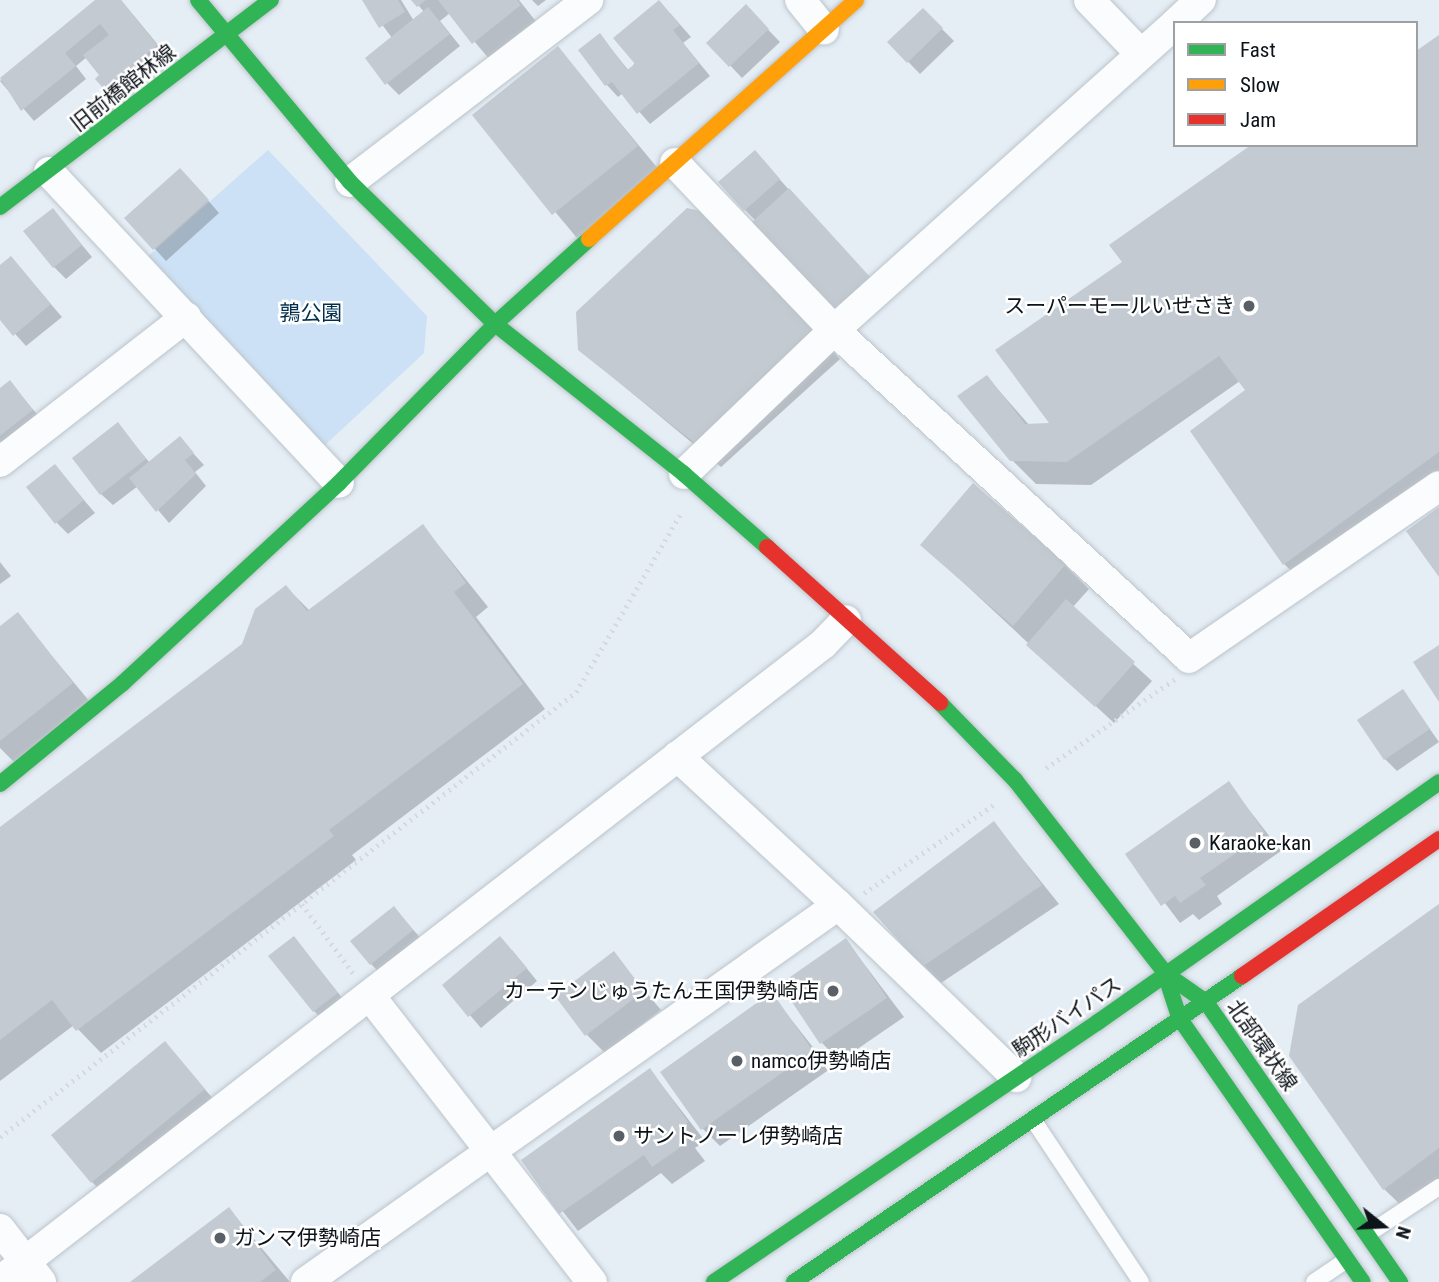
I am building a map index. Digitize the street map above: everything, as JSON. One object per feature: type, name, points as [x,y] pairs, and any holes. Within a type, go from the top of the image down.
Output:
[{"type":"street","points":[[198,0],[224,36],[350,181],[495,324],[691,480],[925,688],[1016,780],[1166,974],[1180,1019],[1363,1282]]},
{"type":"street","name":"旧前橋館林線","points":[[0,207],[271,0]]},
{"type":"street","points":[[350,181],[588,0]]},
{"type":"street","points":[[800,0],[824,30]]},
{"type":"street","points":[[3,776],[101,704],[339,484],[495,324],[856,0]]},
{"type":"street","points":[[1090,0],[1141,54]]},
{"type":"street","points":[[1177,21],[1201,0]]},
{"type":"street","points":[[691,480],[834,330],[1173,25]]},
{"type":"street","points":[[675,163],[834,330],[1189,658],[1439,486]]},
{"type":"street","points":[[49,172],[339,484]]},
{"type":"street","points":[[0,462],[186,317]]},
{"type":"street","points":[[0,1281],[33,1272],[370,996],[823,644],[846,620]]},
{"type":"street","points":[[677,757],[838,905],[1016,1077]]},
{"type":"street","name":"駒形バイパス","points":[[715,1282],[1166,974],[1439,782]]},
{"type":"street","points":[[794,1282],[1206,1002],[1439,839]]},
{"type":"street","points":[[306,1282],[838,905]]},
{"type":"street","name":"北部環状線","points":[[1166,974],[1206,1002],[1401,1282]]},
{"type":"street","points":[[370,996],[488,1153],[593,1282]]},
{"type":"street","points":[[0,1228],[33,1272]]},
{"type":"lane","points":[[1033,1120],[1141,1282]]},
{"type":"lane","points":[[1368,1234],[1439,1187]]},
{"type":"lane","points":[[1314,1282],[1347,1259]]},
{"type":"path","points":[[0,1137],[576,692],[691,480]]},
{"type":"path","points":[[1040,772],[1179,676],[1189,658]]},
{"type":"path","points":[[838,905],[995,804]]},
{"type":"path","points":[[302,904],[370,996]]},
{"type":"green space","name":"鶉公園","points":[[268,150],[427,316],[424,353],[324,446],[146,258]]},
{"type":"building","points":[[95,0],[121,0],[157,45],[104,89],[95,79],[99,75],[83,55],[109,35],[100,24],[65,53],[76,66],[21,111],[0,78]]},
{"type":"building","points":[[362,0],[398,0],[405,12],[379,28]]},
{"type":"building","points":[[411,0],[426,0],[417,7]]},
{"type":"building","points":[[438,0],[517,0],[521,5],[472,44]]},
{"type":"building","points":[[659,0],[680,25],[673,30],[699,63],[637,114],[612,82],[605,86],[578,50],[600,33],[627,70],[635,64],[613,38]]},
{"type":"building","points":[[746,4],[769,29],[729,67],[706,43]]},
{"type":"building","points":[[428,7],[450,34],[385,85],[365,58]]},
{"type":"building","points":[[923,8],[943,28],[907,63],[887,42]]},
{"type":"building","name":"スーパーモールいせさき","points":[[1439,35],[1439,452],[1283,565],[1190,431],[1245,390],[1219,356],[1067,462],[1010,461],[957,396],[987,375],[1025,424],[1049,423],[995,350],[1122,262],[1109,245],[1248,147],[1418,147],[1418,50]]},
{"type":"building","points":[[558,46],[638,146],[552,215],[472,115]]},
{"type":"building","points":[[755,150],[780,179],[744,211],[718,182]]},
{"type":"building","points":[[180,168],[209,200],[153,250],[124,218]]},
{"type":"building","points":[[789,188],[871,278],[834,312],[752,222]]},
{"type":"building","points":[[53,208],[82,245],[53,268],[23,231]]},
{"type":"building","points":[[687,208],[705,212],[817,334],[696,444],[578,350],[576,312]]},
{"type":"building","points":[[11,256],[51,304],[13,336],[0,320],[0,265]]},
{"type":"building","points":[[10,380],[33,410],[0,436],[0,388]]},
{"type":"building","points":[[118,422],[146,459],[100,495],[72,458]]},
{"type":"building","points":[[180,436],[194,453],[185,460],[196,474],[156,512],[129,478]]},
{"type":"building","points":[[55,464],[84,500],[55,524],[26,487]]},
{"type":"building","points":[[973,483],[1066,564],[1013,626],[920,545]]},
{"type":"building","points":[[1439,507],[1439,577],[1406,531]]},
{"type":"building","points":[[423,524],[466,583],[454,592],[523,684],[329,830],[334,836],[76,1031],[52,1000],[0,1040],[0,827],[242,644],[255,609],[286,585],[307,611]]},
{"type":"building","points":[[1066,599],[1135,662],[1095,707],[1026,645]]},
{"type":"building","points":[[18,612],[73,683],[0,741],[0,626]]},
{"type":"building","points":[[1439,645],[1439,702],[1413,662]]},
{"type":"building","points":[[1403,689],[1430,729],[1384,760],[1357,720]]},
{"type":"building","name":"Karaoke-kan","points":[[1229,781],[1265,833],[1200,878],[1206,885],[1180,903],[1175,896],[1161,906],[1125,854]]},
{"type":"building","points":[[994,821],[1042,885],[922,967],[873,912]]},
{"type":"building","points":[[1439,904],[1439,1148],[1383,1190],[1289,1056],[1298,1005]]},
{"type":"building","points":[[394,906],[413,930],[370,965],[350,941]]},
{"type":"building","points":[[294,936],[338,993],[313,1012],[268,956]]},
{"type":"building","points":[[500,936],[527,968],[468,1017],[442,985]]},
{"type":"building","name":"カーテンじゅうたん王国伊勢崎店","points":[[846,938],[887,998],[820,1044],[780,984]]},
{"type":"building","points":[[614,951],[644,991],[585,1036],[555,996]]},
{"type":"building","name":"namco伊勢崎店","points":[[772,992],[813,1051],[701,1130],[660,1072]]},
{"type":"building","points":[[165,1041],[205,1089],[91,1183],[51,1135]]},
{"type":"building","name":"サントノーレ伊勢崎店","points":[[650,1068],[688,1122],[679,1129],[688,1142],[652,1167],[644,1155],[559,1214],[521,1160]]},
{"type":"building","name":"ガンマ伊勢崎店","points":[[229,1207],[276,1270],[260,1282],[130,1282]]},
{"type":"traffic: fast","points":[[198,0],[350,182],[495,324],[684,474],[767,547]]},
{"type":"traffic: fast","points":[[0,207],[271,0]]},
{"type":"traffic: fast","points":[[0,784],[123,683],[339,483],[495,324],[589,239]]},
{"type":"traffic: fast","points":[[940,703],[1015,780],[1166,974],[1206,1002],[1400,1282]]},
{"type":"traffic: fast","points":[[714,1282],[1098,1022],[1439,782]]},
{"type":"traffic: fast","points":[[794,1282],[1242,976]]},
{"type":"traffic: fast","points":[[1169,986],[1180,1019],[1363,1282]]},
{"type":"traffic: slow","points":[[589,239],[856,0]]},
{"type":"traffic: jam","points":[[767,547],[940,703]]},
{"type":"traffic: jam","points":[[1242,976],[1439,839]]},
{"type":"place","name":"スーパーモールいせさき","points":[[1249,306]]},
{"type":"place","name":"Karaoke-kan","points":[[1195,843]]},
{"type":"place","name":"カーテンじゅうたん王国伊勢崎店","points":[[833,991]]},
{"type":"place","name":"namco伊勢崎店","points":[[737,1061]]},
{"type":"place","name":"サントノーレ伊勢崎店","points":[[619,1136]]},
{"type":"place","name":"ガンマ伊勢崎店","points":[[220,1238]]}]
